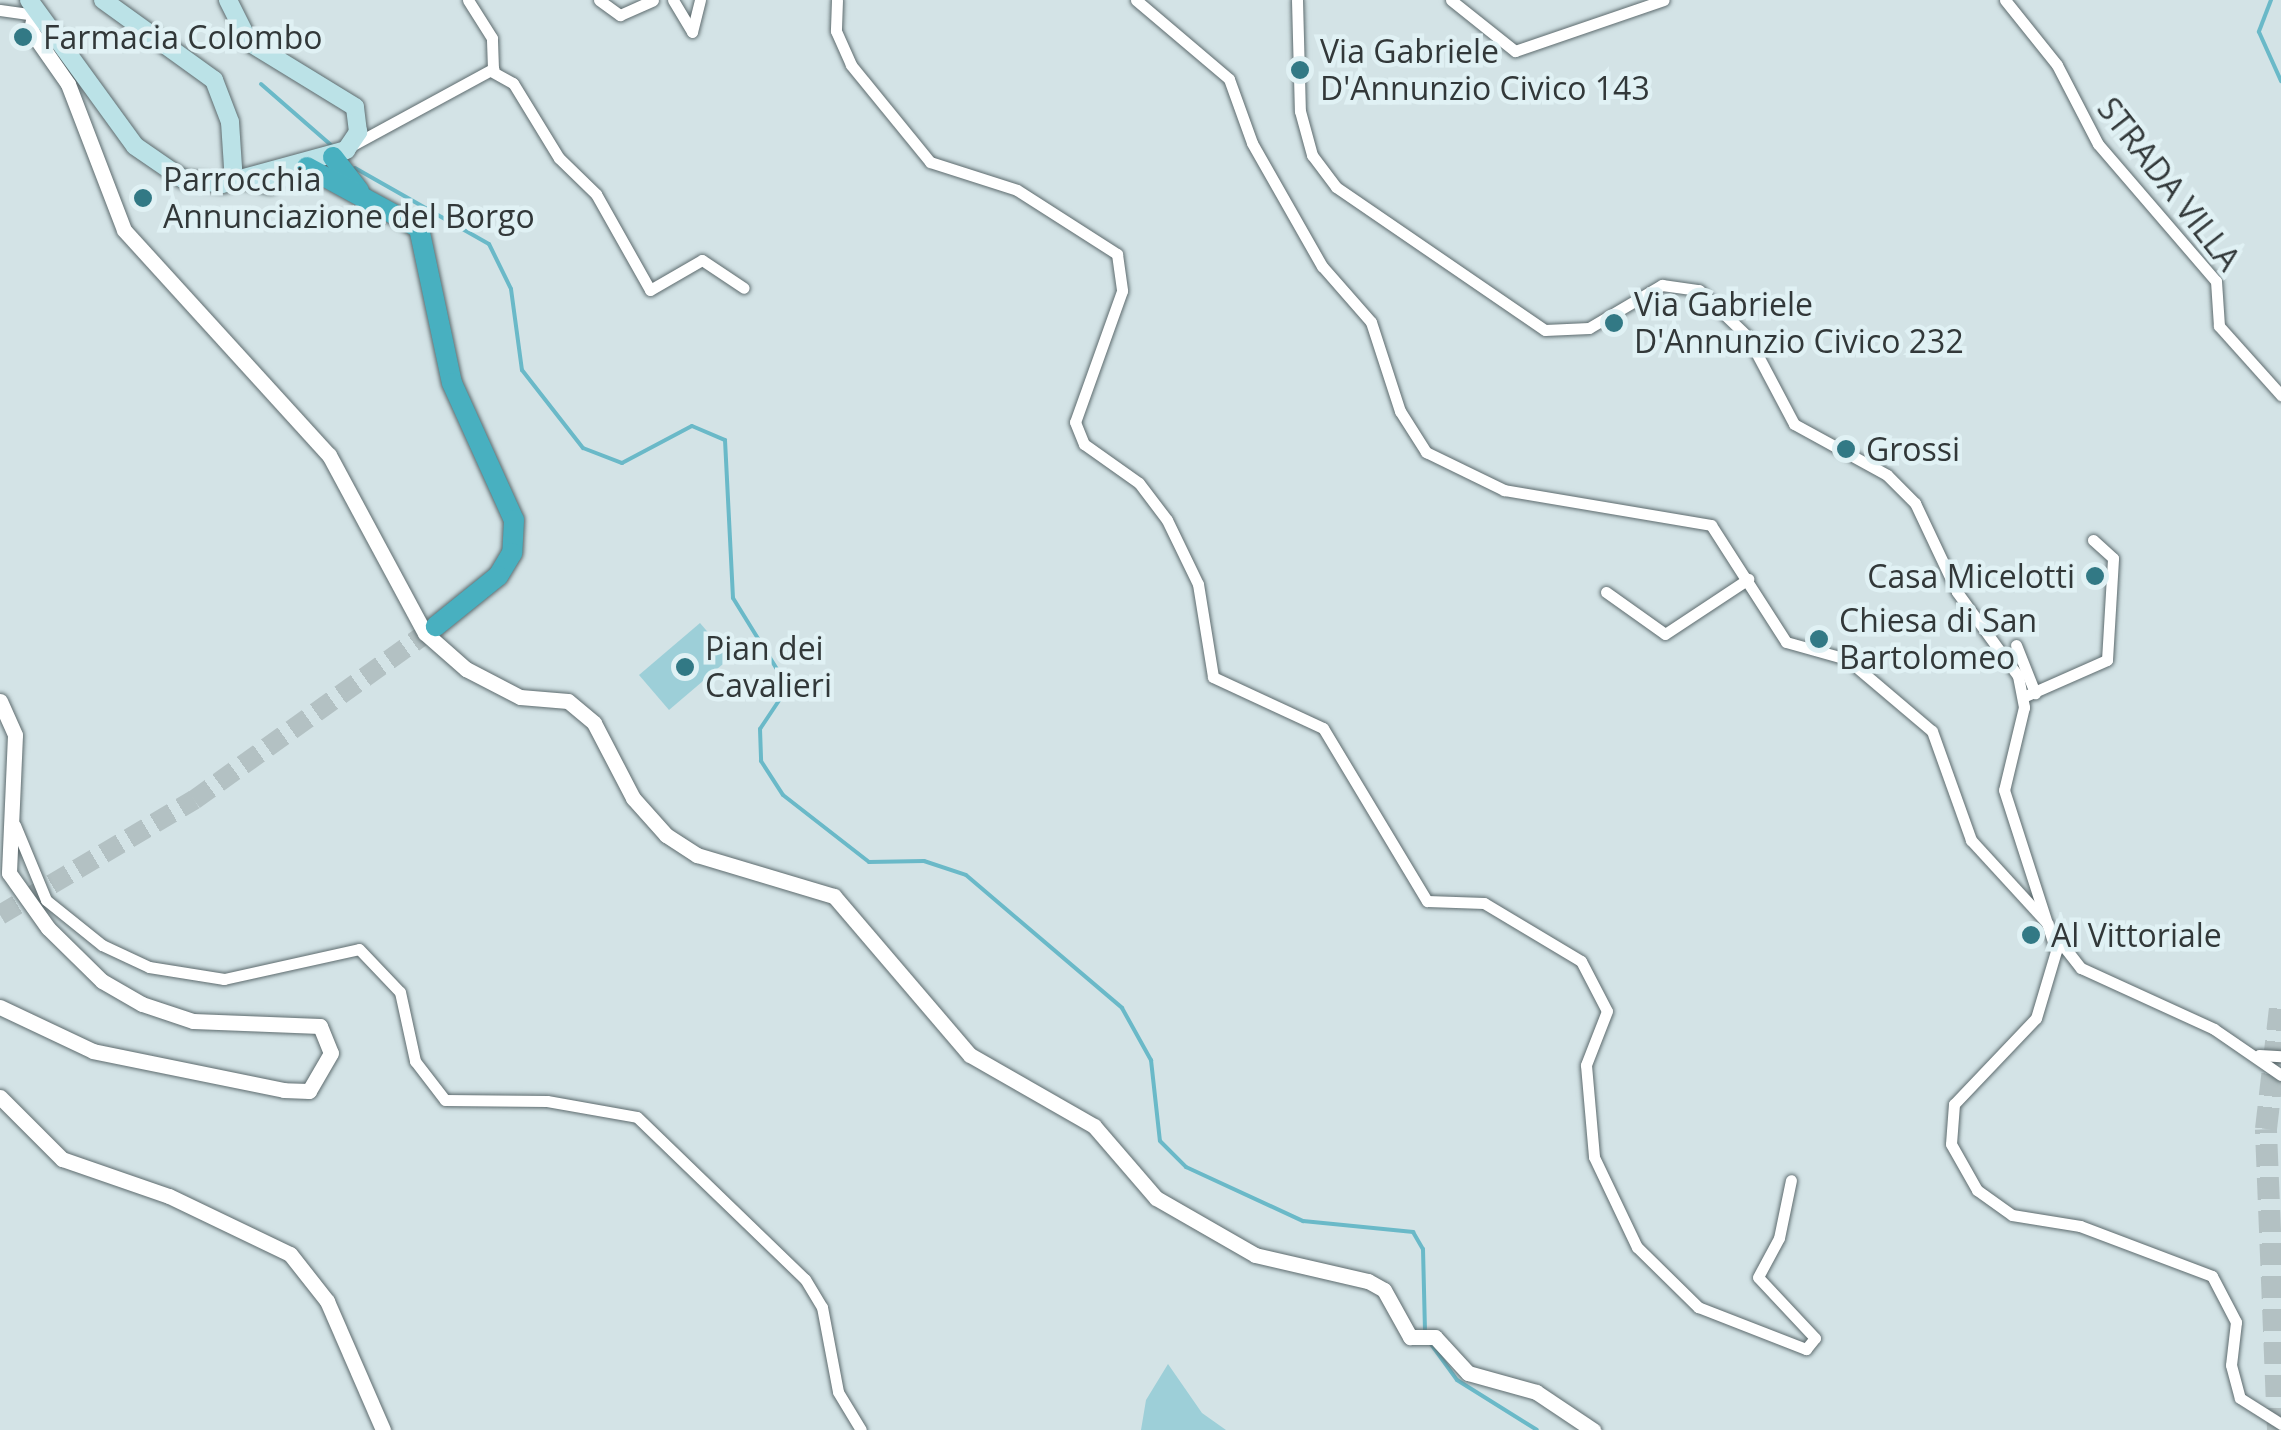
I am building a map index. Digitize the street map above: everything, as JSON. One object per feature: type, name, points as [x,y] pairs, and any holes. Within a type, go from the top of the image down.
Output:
[{"type":"highway","points":[[319,164],[367,200],[423,234],[452,383],[514,520],[512,553],[498,576],[436,626]]},
{"type":"main road","points":[[103,0],[214,80],[246,180]]},
{"type":"main road","points":[[32,9],[143,153],[182,179],[246,180],[319,164],[356,107],[248,42],[228,0]]},
{"type":"street","points":[[468,0],[494,45],[491,70]]},
{"type":"street","points":[[599,0],[620,16],[653,0]]},
{"type":"street","points":[[673,0],[692,32],[700,0]]},
{"type":"street","points":[[838,0],[836,31],[851,65],[930,162],[1017,190],[1117,254],[1122,291],[1075,422],[1084,444],[1138,483],[1168,520],[1198,584],[1213,677],[1323,728],[1427,900],[1484,904],[1581,961],[1607,1010],[1586,1066],[1594,1157],[1637,1247],[1698,1307],[1806,1349],[1814,1338],[1758,1277],[1779,1238],[1792,1180]]},
{"type":"street","points":[[1136,0],[1230,79],[1252,143],[1322,266],[1370,322],[1400,411],[1426,452],[1504,490],[1631,516],[1690,516],[1720,533],[1786,642],[1846,660],[1932,731],[1971,840],[2054,930],[2081,968],[2254,1054],[2281,1075]]},
{"type":"street","points":[[1296,0],[1300,111],[1312,155],[1336,187],[1544,330],[1589,328],[1662,285],[1717,302],[1748,337],[1794,424],[1887,475],[1915,503],[2029,695]]},
{"type":"street","points":[[1450,0],[1515,51],[1664,0]]},
{"type":"street","name":"STRADA VILLA","points":[[2005,0],[2057,65],[2098,144],[2216,280],[2219,326],[2281,396]]},
{"type":"street","points":[[6,11],[32,9],[31,32],[68,84],[124,230],[329,456],[413,610],[466,668],[520,696],[568,702],[594,723],[633,798],[666,836],[697,854],[834,896],[970,1054],[1094,1126],[1156,1198],[1255,1255],[1384,1290],[1416,1340],[1435,1336],[1468,1373],[1536,1392],[1593,1430]]},
{"type":"street","points":[[319,164],[491,70]]},
{"type":"street","points":[[491,70],[513,83],[559,158],[596,194],[650,290],[702,260],[744,288]]},
{"type":"street","points":[[2029,695],[2107,660],[2113,558],[2093,540]]},
{"type":"street","points":[[1606,592],[1665,634],[1748,580]]},
{"type":"street","points":[[2016,645],[2029,695],[2004,790],[2054,930],[2056,951],[2036,1018],[1954,1104],[1951,1144],[1994,1206],[2080,1226],[2212,1276],[2236,1322],[2231,1365],[2240,1398],[2281,1424]]},
{"type":"street","points":[[0,701],[15,734],[12,816],[16,889],[102,982],[193,1022],[320,1026],[331,1053],[309,1091],[284,1090],[94,1050],[0,1006]]},
{"type":"street","points":[[12,816],[46,900],[102,945],[149,967],[224,979],[359,949],[400,992],[415,1061],[445,1100],[548,1101],[637,1117],[805,1280],[822,1306],[838,1392],[861,1430]]},
{"type":"street","points":[[2254,1054],[2281,1056]]},
{"type":"street","points":[[0,1098],[62,1159],[169,1196],[290,1254],[327,1301],[383,1430]]},
{"type":"shaded area","name":"Pian dei Cavalieri","points":[[700,623],[730,658],[669,710],[639,675]]},
{"type":"shaded area","points":[[1168,1364],[1202,1413],[1226,1430],[1141,1430],[1146,1400]]},
{"type":"waterway","points":[[2271,0],[2259,32],[2281,81]]},
{"type":"waterway","points":[[261,84],[332,146]]},
{"type":"waterway","points":[[355,168],[489,244],[511,289],[522,370],[583,448],[622,463],[692,426],[725,440],[733,598],[788,687],[760,729],[761,761],[783,795],[869,862],[924,861],[966,875],[1122,1008],[1151,1060],[1160,1141],[1186,1167],[1303,1221],[1413,1232],[1423,1249],[1425,1330]]},
{"type":"waterway","points":[[1431,1344],[1457,1380],[1537,1430]]},
{"type":"tunnel","points":[[0,915],[194,800],[436,626]]},
{"type":"tunnel","points":[[2278,1430],[2266,1129],[2281,1000]]},
{"type":"place","name":"Farmacia Colombo","points":[[23,37]]},
{"type":"place","name":"Via Gabriele D'Annunzio Civico 143","points":[[1300,70]]},
{"type":"place","name":"Parrocchia Annunciazione del Borgo","points":[[143,198]]},
{"type":"place","name":"Via Gabriele D'Annunzio Civico 232","points":[[1614,323]]},
{"type":"place","name":"Grossi","points":[[1846,449]]},
{"type":"place","name":"Casa Micelotti","points":[[2095,576]]},
{"type":"place","name":"Chiesa di San Bartolomeo","points":[[1819,639]]},
{"type":"place","name":"Pian dei Cavalieri","points":[[685,667]]},
{"type":"place","name":"Al Vittoriale","points":[[2031,935]]}]
